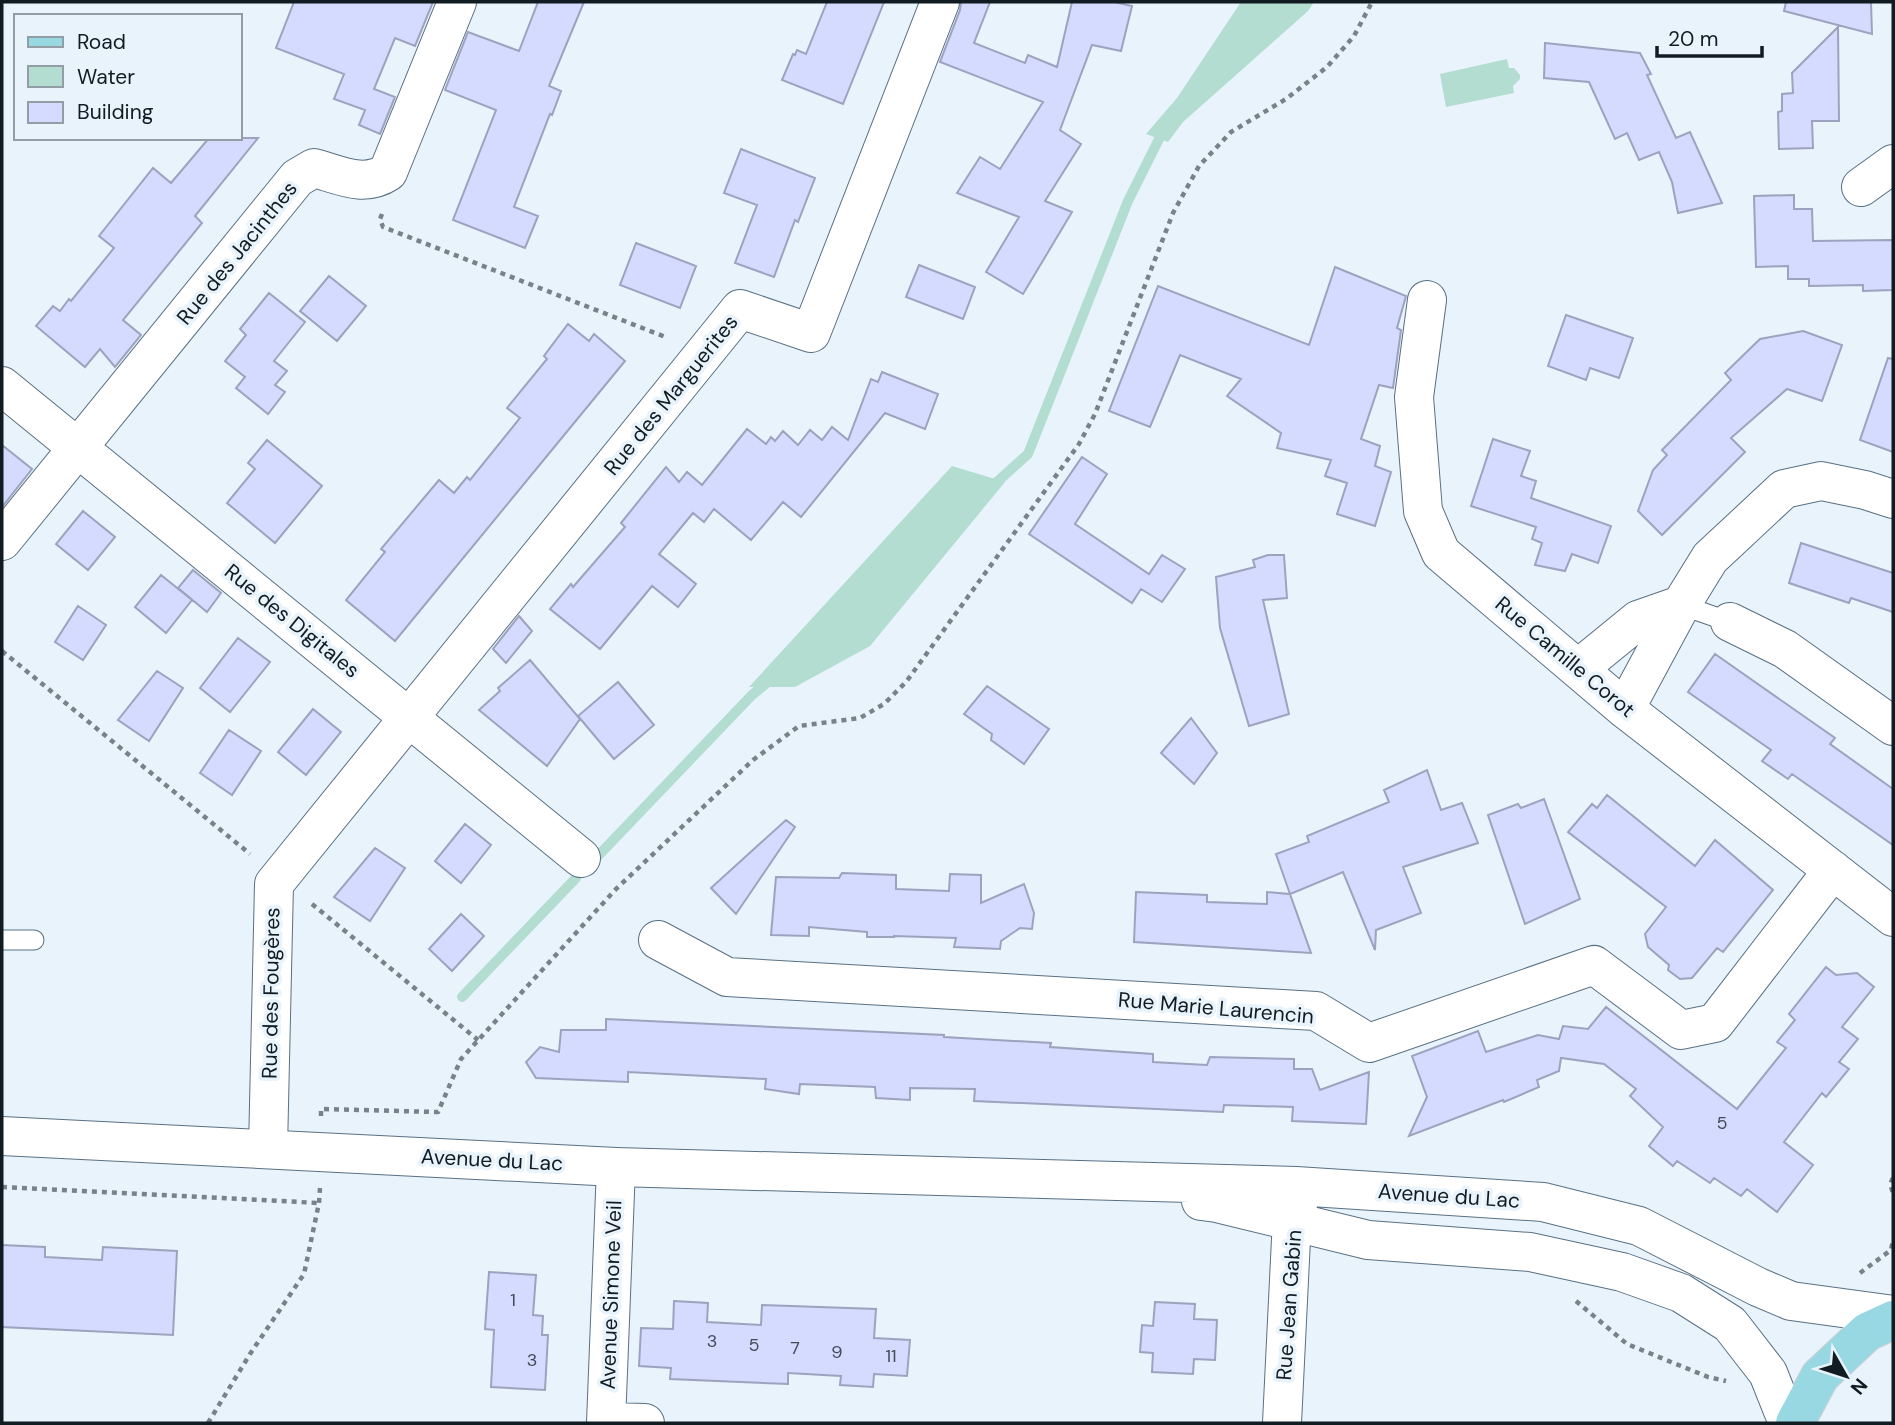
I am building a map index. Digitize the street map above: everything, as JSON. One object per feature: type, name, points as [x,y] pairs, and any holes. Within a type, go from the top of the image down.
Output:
[{"type":"main road","points":[[1796,1423],[1820,1376],[1867,1332],[1893,1317]]},
{"type":"street","points":[[378,179],[388,172],[400,146],[457,2]]},
{"type":"street","name":"Rue des Marguerites","points":[[410,717],[740,309],[811,333],[940,2]]},
{"type":"street","points":[[1861,187],[1893,163]]},
{"type":"street","name":"Rue des Jacinthes","points":[[2,541],[297,178],[314,168],[366,181],[378,179]]},
{"type":"street","name":"Rue Camille Corot","points":[[1427,300],[1414,397],[1423,511],[1441,553],[1625,709],[1893,917]]},
{"type":"street","name":"Rue des Digitales","points":[[2,386],[581,858]]},
{"type":"street","points":[[1625,709],[1681,605],[1710,558],[1784,489],[1821,481],[1866,489],[1893,499]]},
{"type":"street","points":[[1578,669],[1638,620],[1681,605]]},
{"type":"street","points":[[1730,622],[1785,649],[1893,726]]},
{"type":"street","name":"Rue des Fougères","points":[[268,1149],[274,884],[410,717]]},
{"type":"street","name":"Rue Marie Laurencin","points":[[658,940],[727,976],[1316,1011],[1369,1044],[1594,965],[1681,1030],[1715,1023],[1833,870]]},
{"type":"street","name":"Avenue du Lac","points":[[2,1136],[616,1167],[984,1176],[1298,1204],[1543,1202],[1639,1226],[1791,1301],[1893,1317]]},
{"type":"street","name":"Avenue Simone Veil","points":[[606,1422],[616,1167]]},
{"type":"street","name":"Avenue du Lac","points":[[1298,1204],[1368,1240],[1530,1252],[1622,1272],[1681,1293],[1730,1324],[1768,1373],[1788,1423]]},
{"type":"street","name":"Rue Jean Gabin","points":[[1282,1423],[1291,1239],[1298,1204]]},
{"type":"street","points":[[606,1422],[645,1423]]},
{"type":"lane","points":[[1681,605],[1730,622]]},
{"type":"lane","points":[[2,940],[34,940]]},
{"type":"path","points":[[208,1423],[304,1274],[319,1203],[321,1109],[438,1112],[461,1059],[616,889],[676,835],[752,760],[799,726],[860,718],[884,704],[906,682],[1079,444],[1095,414],[1173,213],[1199,166],[1231,132],[1286,99],[1327,67],[1354,36],[1372,2]]},
{"type":"path","points":[[378,179],[388,197],[380,219],[383,228],[704,354]]},
{"type":"path","points":[[2,651],[478,1041]]},
{"type":"path","points":[[1893,1178],[1890,1184],[1893,1193]]},
{"type":"path","points":[[2,1187],[319,1203]]},
{"type":"water","points":[[1241,2],[1314,2],[1308,11],[1183,122],[1168,142],[1146,134],[1177,98]]},
{"type":"water","points":[[1507,59],[1509,68],[1514,68],[1520,75],[1520,79],[1513,86],[1514,93],[1446,107],[1440,74]]},
{"type":"water","points":[[952,466],[1005,482],[870,646],[795,687],[749,687]]},
{"type":"building","points":[[294,2],[433,2],[415,46],[395,38],[374,89],[395,97],[380,134],[359,125],[365,110],[334,99],[344,74],[276,48]]},
{"type":"building","points":[[538,2],[584,2],[549,86],[561,91],[514,207],[538,216],[525,248],[453,220],[496,110],[445,90],[468,32],[519,51]]},
{"type":"building","points":[[827,2],[884,2],[843,104],[782,80],[793,54],[795,55],[797,50],[806,54]]},
{"type":"building","points":[[961,2],[990,2],[974,43],[1025,63],[1028,55],[1057,67],[1072,2],[1114,2],[1132,6],[1121,51],[1092,45],[1060,130],[1081,144],[1045,201],[1072,212],[1023,294],[986,272],[1019,217],[957,193],[980,157],[1000,169],[1043,102],[940,62]]},
{"type":"building","points":[[1786,2],[1871,2],[1872,34],[1784,11]]},
{"type":"building","points":[[1838,27],[1839,121],[1812,121],[1813,148],[1779,149],[1778,112],[1782,111],[1782,94],[1793,93],[1792,73]]},
{"type":"building","points":[[1545,43],[1640,53],[1651,74],[1647,75],[1676,138],[1690,132],[1722,203],[1678,213],[1672,182],[1659,152],[1639,160],[1627,133],[1615,139],[1589,82],[1544,78]]},
{"type":"building","points":[[258,138],[195,216],[202,223],[123,320],[141,335],[115,367],[100,349],[85,367],[36,326],[53,306],[60,311],[69,299],[71,301],[114,248],[99,236],[153,168],[171,183],[207,140]]},
{"type":"building","points":[[741,149],[815,178],[798,222],[795,220],[774,277],[735,263],[757,205],[724,193]]},
{"type":"building","points":[[1794,195],[1794,209],[1812,209],[1813,241],[1893,240],[1893,290],[1863,291],[1863,285],[1809,286],[1809,279],[1788,279],[1788,266],[1756,267],[1754,196]]},
{"type":"building","points":[[636,243],[696,266],[680,308],[620,285]]},
{"type":"building","points":[[919,265],[975,287],[963,319],[906,297]]},
{"type":"building","points":[[1335,267],[1406,296],[1397,328],[1401,330],[1393,388],[1379,385],[1361,439],[1380,446],[1375,466],[1391,472],[1375,526],[1337,514],[1347,483],[1325,476],[1331,460],[1277,448],[1281,433],[1227,396],[1241,379],[1180,355],[1150,427],[1109,411],[1158,286],[1309,345]]},
{"type":"building","points":[[329,276],[366,306],[337,341],[300,311]]},
{"type":"building","points":[[269,293],[305,322],[274,361],[287,371],[275,385],[285,392],[268,414],[236,388],[245,377],[225,361],[246,335],[240,329]]},
{"type":"building","points":[[1566,315],[1633,338],[1619,378],[1590,368],[1586,380],[1548,366]]},
{"type":"building","points":[[568,324],[589,341],[594,334],[625,361],[395,641],[346,600],[385,552],[381,549],[439,480],[454,493],[467,477],[470,480],[520,418],[507,408],[547,359],[544,356]]},
{"type":"building","points":[[1803,331],[1842,345],[1822,401],[1787,389],[1731,438],[1745,452],[1662,535],[1638,511],[1653,470],[1667,455],[1662,450],[1731,380],[1725,373],[1760,339]]},
{"type":"building","points":[[1888,358],[1893,359],[1893,452],[1860,440]]},
{"type":"building","points":[[882,372],[938,394],[925,429],[885,413],[801,517],[783,502],[751,540],[714,509],[704,522],[693,513],[659,554],[696,584],[678,607],[652,586],[600,649],[550,609],[571,584],[573,587],[625,527],[621,523],[666,467],[679,482],[687,472],[702,485],[747,429],[766,444],[771,437],[775,441],[783,431],[798,445],[810,430],[822,440],[832,427],[848,440],[871,379],[878,382]]},
{"type":"building","points":[[1493,439],[1530,451],[1521,476],[1536,481],[1531,498],[1611,526],[1598,563],[1572,554],[1565,571],[1535,565],[1542,543],[1532,539],[1536,527],[1471,506]]},
{"type":"building","points":[[267,440],[322,486],[275,543],[227,503],[255,469],[248,463]]},
{"type":"building","points":[[2,445],[32,469],[2,507]]},
{"type":"building","points":[[1082,457],[1107,474],[1075,524],[1149,574],[1162,555],[1185,569],[1162,602],[1141,589],[1132,603],[1029,534]]},
{"type":"building","points":[[83,511],[115,537],[88,570],[56,544]]},
{"type":"building","points":[[1801,543],[1893,573],[1893,612],[1851,598],[1849,603],[1789,583]]},
{"type":"building","points":[[1268,555],[1284,555],[1287,598],[1263,600],[1289,714],[1249,726],[1220,628],[1216,577],[1255,567],[1253,560]]},
{"type":"building","points":[[193,570],[221,593],[207,612],[178,588]]},
{"type":"building","points":[[161,575],[192,600],[166,633],[135,607]]},
{"type":"building","points":[[78,606],[106,625],[83,660],[55,642]]},
{"type":"building","points":[[519,616],[532,631],[506,663],[493,649]]},
{"type":"building","points":[[238,638],[270,662],[230,712],[200,688]]},
{"type":"building","points":[[1715,654],[1835,738],[1830,744],[1893,789],[1893,845],[1792,774],[1788,779],[1762,761],[1771,750],[1688,692]]},
{"type":"building","points":[[530,660],[580,719],[547,766],[479,710],[500,691],[498,688]]},
{"type":"building","points":[[157,671],[183,688],[149,741],[118,720]]},
{"type":"building","points":[[618,682],[654,725],[614,759],[578,716]]},
{"type":"building","points":[[987,686],[1049,729],[1024,764],[991,740],[992,734],[964,714]]},
{"type":"building","points":[[313,709],[341,732],[306,775],[278,752]]},
{"type":"building","points":[[1191,718],[1217,753],[1194,784],[1161,753]]},
{"type":"building","points":[[229,730],[261,751],[232,795],[200,773]]},
{"type":"building","points":[[1427,770],[1441,810],[1462,803],[1478,843],[1403,867],[1421,913],[1376,930],[1375,950],[1343,872],[1290,894],[1276,854],[1309,842],[1307,836],[1389,802],[1384,790]]},
{"type":"building","points":[[1607,795],[1695,866],[1715,840],[1773,890],[1723,952],[1717,948],[1692,978],[1680,979],[1668,970],[1669,965],[1648,947],[1645,934],[1666,907],[1568,832],[1592,804],[1597,808]]},
{"type":"building","points":[[1544,799],[1580,899],[1525,924],[1488,815],[1518,804],[1521,808]]},
{"type":"building","points":[[786,820],[795,827],[736,914],[711,888]]},
{"type":"building","points":[[465,824],[491,845],[461,883],[435,861]]},
{"type":"building","points":[[375,848],[405,868],[370,921],[334,897]]},
{"type":"building","points":[[842,873],[896,875],[896,889],[949,891],[950,874],[981,875],[981,903],[1024,884],[1034,913],[1032,929],[1020,928],[1001,941],[1000,949],[954,947],[956,938],[867,937],[867,932],[809,927],[809,936],[771,935],[776,877],[839,878]]},
{"type":"building","points":[[1136,892],[1207,895],[1207,902],[1267,904],[1267,892],[1290,894],[1311,953],[1134,942]]},
{"type":"building","points":[[461,914],[484,936],[452,971],[429,949]]},
{"type":"building","points":[[1826,967],[1836,975],[1857,973],[1874,987],[1842,1027],[1858,1039],[1839,1062],[1849,1069],[1826,1097],[1822,1093],[1784,1142],[1813,1165],[1777,1212],[1747,1189],[1741,1196],[1714,1178],[1710,1183],[1677,1161],[1673,1166],[1649,1146],[1663,1127],[1630,1096],[1636,1089],[1604,1064],[1561,1058],[1559,1071],[1537,1080],[1539,1087],[1409,1136],[1427,1097],[1412,1056],[1478,1031],[1486,1052],[1538,1035],[1559,1039],[1563,1026],[1588,1029],[1606,1007],[1737,1109],[1786,1048],[1777,1042],[1795,1020],[1789,1014]]},
{"type":"building","points":[[606,1019],[944,1035],[1051,1043],[1050,1047],[1153,1054],[1153,1062],[1207,1065],[1210,1057],[1294,1059],[1294,1069],[1312,1069],[1320,1090],[1369,1072],[1366,1124],[1292,1121],[1293,1107],[1224,1105],[1223,1112],[974,1101],[975,1089],[910,1088],[910,1100],[876,1098],[875,1087],[800,1084],[799,1094],[765,1089],[766,1079],[628,1072],[628,1082],[536,1078],[526,1062],[540,1047],[559,1052],[561,1030],[606,1030]]},
{"type":"building","points":[[2,1245],[45,1247],[45,1257],[102,1260],[103,1247],[177,1251],[173,1335],[2,1327]]},
{"type":"building","points":[[489,1272],[536,1275],[533,1315],[543,1316],[542,1335],[548,1335],[545,1390],[491,1387],[494,1330],[485,1329]]},
{"type":"building","points":[[674,1301],[708,1303],[707,1322],[761,1325],[762,1305],[876,1309],[874,1338],[910,1340],[907,1376],[874,1374],[873,1387],[840,1385],[841,1376],[788,1373],[788,1384],[670,1379],[671,1368],[639,1366],[641,1328],[673,1329]]},
{"type":"building","points":[[1155,1302],[1195,1304],[1194,1319],[1217,1320],[1215,1360],[1194,1359],[1193,1374],[1152,1372],[1153,1353],[1140,1352],[1142,1325],[1153,1326]]},
{"type":"waterway","points":[[988,490],[1028,454],[1128,201],[1159,139],[1167,130]]},
{"type":"waterway","points":[[596,858],[752,695],[773,678]]},
{"type":"waterway","points":[[462,997],[576,878]]}]
